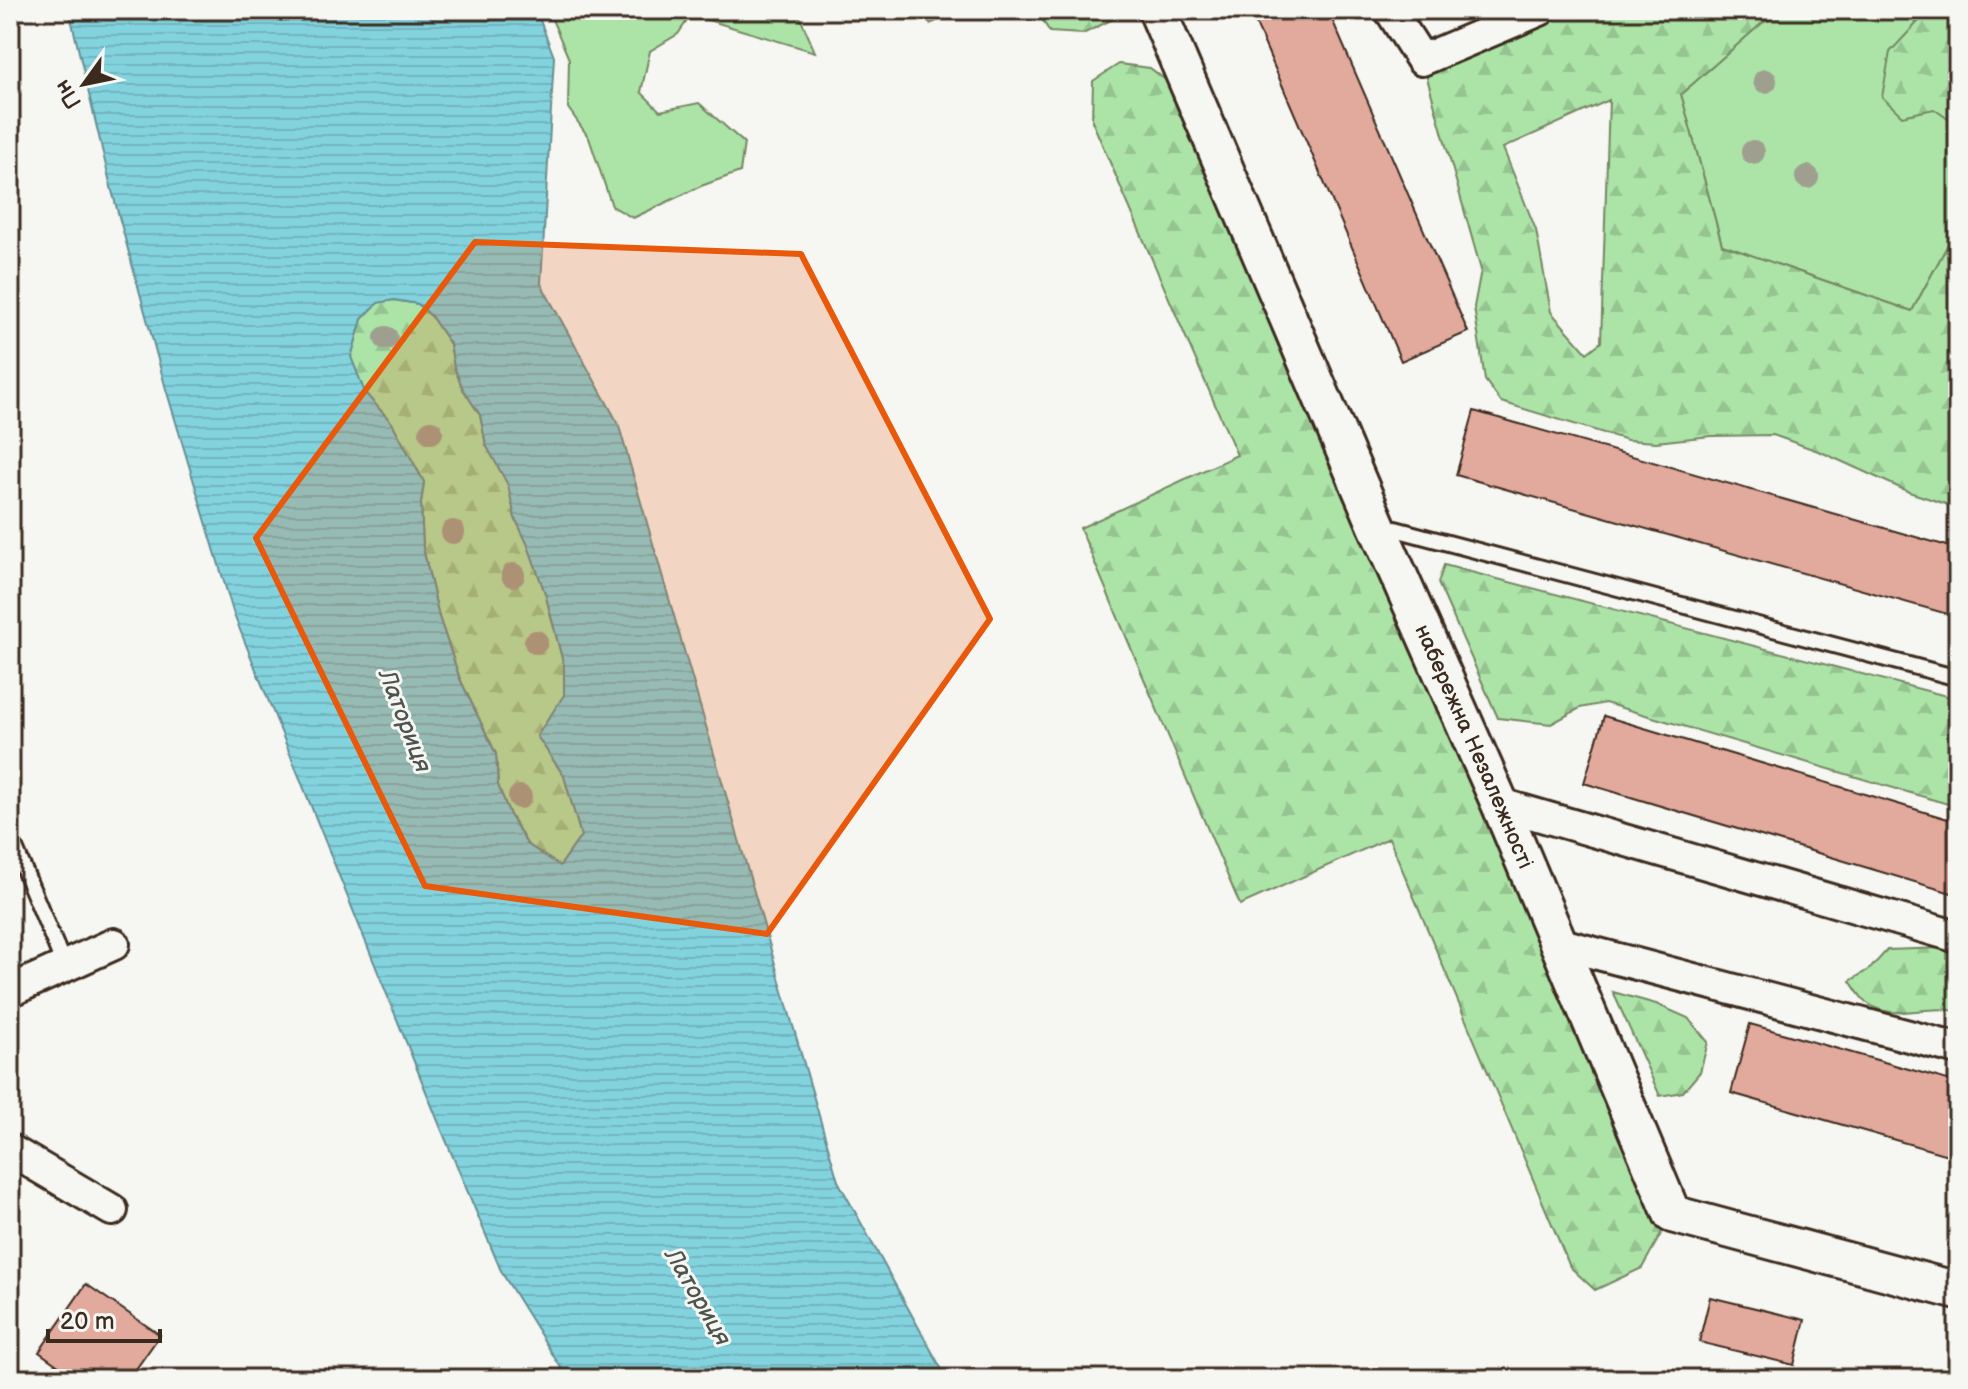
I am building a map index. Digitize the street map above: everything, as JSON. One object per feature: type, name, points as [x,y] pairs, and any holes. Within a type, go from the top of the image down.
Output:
[{"type":"street","name":"набережна Незалежності","points":[[1157,10],[1376,524],[1500,804],[1672,1214],[1958,1291]]},
{"type":"street","points":[[1390,10],[1422,60],[1540,10]]},
{"type":"street","points":[[1500,804],[1958,937]]},
{"type":"street","points":[[1557,943],[1958,1049]]},
{"type":"street","points":[[10,991],[114,944]]},
{"type":"street","points":[[10,1150],[112,1210]]},
{"type":"lane","points":[[1376,524],[1958,678]]},
{"type":"lane","points":[[10,836],[64,965]]},
{"type":"highlighted area","points":[[475,242],[801,254],[990,619],[767,934],[425,886],[256,538]]},
{"type":"green space","points":[[548,10],[797,10],[815,52],[691,15],[678,34],[650,51],[641,92],[660,111],[699,103],[744,143],[740,172],[701,186],[633,218],[612,206],[589,138],[568,108],[569,59]]},
{"type":"green space","points":[[924,10],[962,10],[930,24]]},
{"type":"green space","points":[[1036,10],[1123,10],[1121,15],[1083,34],[1050,32]]},
{"type":"green space","points":[[1540,10],[1787,10],[1762,23],[1681,94],[1722,245],[1912,311],[1958,226],[1958,508],[1909,492],[1821,452],[1773,435],[1711,436],[1656,442],[1627,440],[1501,402],[1485,380],[1474,307],[1481,270],[1422,60]],"holes":[[[1609,100],[1601,342],[1587,353],[1551,312],[1536,230],[1503,148]]]},
{"type":"green space","points":[[1787,10],[1906,10],[1958,83],[1958,226],[1912,311],[1722,245],[1681,94],[1762,23]]},
{"type":"green space","points":[[1929,10],[1958,10],[1958,126],[1934,109],[1902,116],[1882,97],[1890,52]]},
{"type":"green space","points":[[1119,64],[1150,68],[1198,105],[1672,1214],[1642,1268],[1595,1290],[1570,1267],[1389,838],[1240,905],[1080,528],[1237,455],[1092,121],[1093,81]]},
{"type":"green space","points":[[394,300],[418,304],[431,316],[450,344],[454,367],[463,389],[480,415],[486,445],[509,485],[515,518],[545,593],[564,666],[564,696],[537,736],[564,776],[581,836],[560,866],[527,844],[510,815],[498,785],[496,754],[460,679],[439,617],[423,548],[421,503],[424,482],[392,423],[365,393],[351,357],[362,319],[378,302]]},
{"type":"green space","points":[[1444,565],[1958,699],[1958,807],[1605,703],[1580,708],[1551,724],[1498,718],[1438,583]]},
{"type":"green space","points":[[1944,948],[1958,954],[1958,1012],[1935,1009],[1899,1012],[1876,1008],[1864,1000],[1850,981],[1871,968],[1887,950]]},
{"type":"green space","points":[[1613,992],[1656,1004],[1688,1018],[1708,1042],[1700,1072],[1683,1092],[1660,1096]]},
{"type":"water","name":"Латориця","points":[[69,10],[536,10],[554,57],[541,284],[618,423],[838,1181],[947,1379],[568,1379],[502,1273],[234,615],[166,389],[111,187]],"holes":[[[394,300],[418,304],[431,316],[450,344],[454,367],[463,389],[480,415],[486,445],[508,485],[515,518],[545,593],[564,666],[564,695],[537,736],[564,776],[581,836],[560,866],[527,844],[510,815],[498,785],[496,754],[460,679],[439,617],[423,548],[421,503],[424,482],[392,423],[365,393],[351,357],[362,319],[378,303]]]},
{"type":"building","points":[[1262,10],[1328,10],[1468,332],[1401,361],[1252,15]]},
{"type":"building","points":[[1474,411],[1958,549],[1958,617],[1456,475]]},
{"type":"building","points":[[1604,716],[1958,822],[1958,895],[1584,783]]},
{"type":"building","points":[[1750,1024],[1958,1083],[1958,1158],[1731,1093]]},
{"type":"building","points":[[86,1284],[160,1335],[129,1379],[77,1379],[39,1352]]},
{"type":"building","points":[[1710,1297],[1805,1320],[1794,1365],[1699,1342]]},
{"type":"building","points":[[1803,1370],[1849,1379],[1801,1379]]}]
